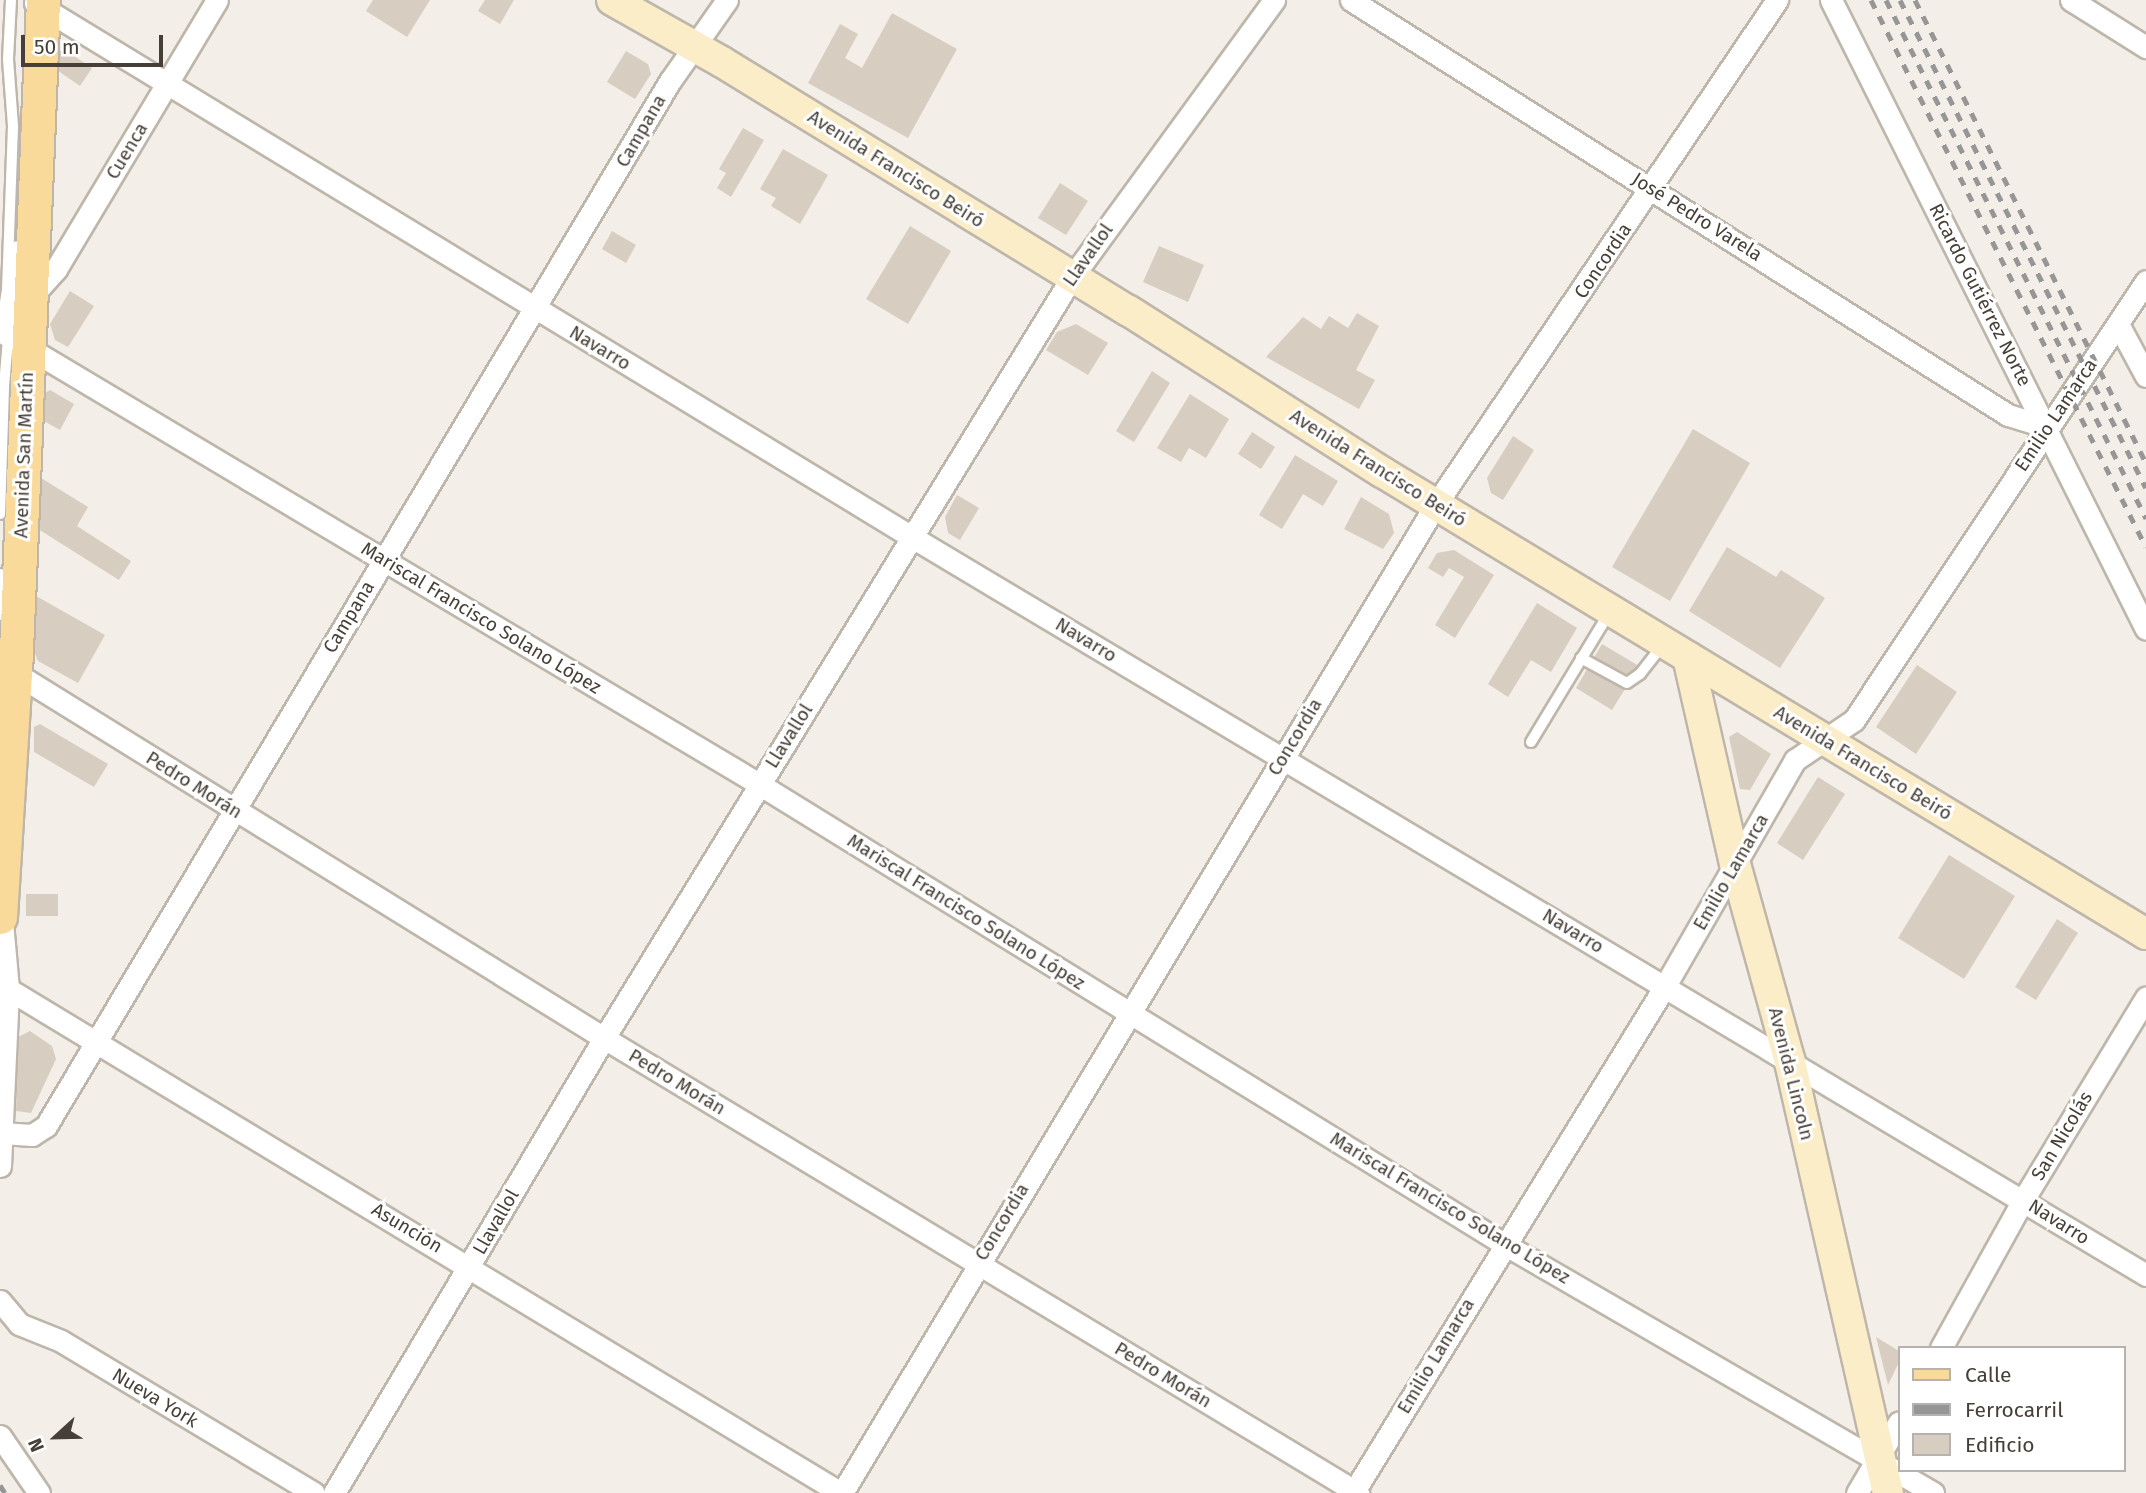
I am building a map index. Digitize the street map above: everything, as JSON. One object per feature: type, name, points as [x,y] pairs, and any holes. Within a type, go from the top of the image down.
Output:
[{"type":"main road","name":"Avenida Francisco Beiró","points":[[612,0],[1072,277],[1436,504],[2146,934]]},
{"type":"main road","name":"Avenida San Martín","points":[[0,905],[7,336],[30,299],[31,3]]},
{"type":"main road","name":"Avenida Lincoln","points":[[1676,650],[1790,1062],[1878,1459],[1888,1493]]},
{"type":"street","name":"Cuenca","points":[[30,299],[56,269],[217,0]]},
{"type":"street","name":"Campana","points":[[2,1133],[32,1135],[46,1126],[93,1042],[383,560],[537,310],[691,47],[727,0]]},
{"type":"street","name":"Llavallol","points":[[334,1493],[604,1038],[1072,277],[1274,0]]},
{"type":"street","name":"José Pedro Varela","points":[[1351,0],[2008,415],[2047,427]]},
{"type":"street","name":"Concordia","points":[[842,1493],[977,1262],[1436,504],[1652,189],[1777,0]]},
{"type":"street","name":"Ricardo Gutiérrez Norte","points":[[1831,0],[2146,629]]},
{"type":"street","points":[[2071,0],[2146,47]]},
{"type":"street","name":"Navarro","points":[[31,3],[912,537],[1283,756],[2146,1275]]},
{"type":"street","name":"Emilio Lamarca","points":[[1355,1492],[1504,1244],[1665,986],[1795,760],[1810,746],[1827,741],[1854,720],[2146,281]]},
{"type":"street","points":[[2118,324],[2146,376]]},
{"type":"street","name":"Mariscal Francisco Solano López","points":[[7,336],[759,784],[1504,1244],[1898,1471]]},
{"type":"street","name":"Pedro Morán","points":[[3,667],[604,1038],[1355,1492]]},
{"type":"street","name":"Avenida San Martín","points":[[0,905],[8,989],[0,1166]]},
{"type":"street","name":"Asunción","points":[[8,989],[842,1493]]},
{"type":"street","name":"San Nicolás","points":[[1942,1346],[2023,1200],[2146,998]]},
{"type":"street","name":"Nueva York","points":[[0,1301],[19,1324],[61,1341],[314,1493]]},
{"type":"street","points":[[1857,1493],[1898,1424]]},
{"type":"street","points":[[0,1436],[39,1493]]},
{"type":"street","name":"Mariscal Francisco Solano López","points":[[1899,1472],[1933,1493]]},
{"type":"lane","points":[[7,336],[13,126],[8,59],[31,3]]},
{"type":"lane","points":[[0,514],[7,336],[24,96]]},
{"type":"lane","points":[[0,574],[1,630]]},
{"type":"lane","points":[[1531,743],[1611,610]]},
{"type":"lane","points":[[1581,658],[1627,683],[1676,650]]},
{"type":"building","points":[[373,0],[430,0],[407,37],[366,11]]},
{"type":"building","points":[[485,0],[514,0],[500,24],[478,11]]},
{"type":"building","points":[[892,13],[957,49],[908,138],[808,83],[840,24],[858,34],[845,58],[862,68]]},
{"type":"building","points":[[65,50],[92,68],[80,86],[54,68],[57,52]]},
{"type":"building","points":[[626,51],[648,64],[651,74],[635,99],[607,82]]},
{"type":"building","points":[[743,128],[764,140],[731,197],[717,188],[726,173],[719,169]]},
{"type":"building","points":[[783,149],[828,175],[800,224],[771,206],[776,198],[760,189]]},
{"type":"building","points":[[1060,183],[1088,201],[1066,235],[1038,218]]},
{"type":"building","points":[[910,226],[951,251],[908,324],[866,299]]},
{"type":"building","points":[[612,231],[636,245],[626,263],[602,249]]},
{"type":"building","points":[[1159,246],[1204,265],[1188,302],[1143,282]]},
{"type":"building","points":[[70,291],[94,306],[68,347],[55,340],[50,324]]},
{"type":"building","points":[[1357,313],[1379,326],[1356,370],[1375,380],[1359,409],[1266,357],[1303,317],[1321,329],[1329,316],[1348,328]]},
{"type":"building","points":[[1076,324],[1108,343],[1088,375],[1046,350],[1057,332]]},
{"type":"building","points":[[1152,371],[1170,383],[1134,442],[1116,431]]},
{"type":"building","points":[[50,390],[74,404],[60,430],[42,420],[45,393]]},
{"type":"building","points":[[1190,394],[1229,419],[1206,458],[1189,448],[1181,462],[1157,448]]},
{"type":"building","points":[[1693,429],[1750,463],[1670,601],[1612,567]]},
{"type":"building","points":[[1252,432],[1275,447],[1261,469],[1238,454]]},
{"type":"building","points":[[1513,436],[1534,450],[1503,500],[1491,493],[1487,478]]},
{"type":"building","points":[[1295,455],[1338,481],[1323,506],[1303,494],[1282,529],[1259,515]]},
{"type":"building","points":[[41,478],[88,507],[77,526],[131,561],[119,580],[35,527]]},
{"type":"building","points":[[957,495],[979,508],[960,540],[948,533],[945,517]]},
{"type":"building","points":[[1361,497],[1389,514],[1394,533],[1383,549],[1344,529]]},
{"type":"building","points":[[1727,547],[1776,577],[1781,570],[1825,598],[1780,668],[1689,611]]},
{"type":"building","points":[[1454,550],[1494,575],[1455,638],[1435,625],[1464,577],[1449,568],[1443,577],[1428,568],[1437,553]]},
{"type":"building","points":[[36,596],[105,635],[78,683],[38,661],[34,651]]},
{"type":"building","points":[[1537,603],[1577,628],[1551,672],[1531,660],[1508,697],[1488,684]]},
{"type":"building","points":[[1602,644],[1639,666],[1612,710],[1576,688]]},
{"type":"building","points":[[1917,665],[1957,692],[1916,754],[1876,727]]},
{"type":"building","points":[[40,724],[108,764],[94,787],[34,752],[34,727]]},
{"type":"building","points":[[1737,732],[1771,754],[1750,790],[1740,789],[1729,737]]},
{"type":"building","points":[[1818,777],[1845,794],[1803,860],[1777,843]]},
{"type":"building","points":[[1949,855],[2015,896],[1964,979],[1898,938]]},
{"type":"building","points":[[26,894],[58,894],[58,916],[26,916]]},
{"type":"building","points":[[2057,919],[2078,933],[2036,1000],[2015,987]]},
{"type":"building","points":[[30,1031],[52,1046],[56,1059],[31,1113],[16,1111],[18,1037]]},
{"type":"building","points":[[1876,1337],[1898,1350],[1898,1364],[1888,1385]]},
{"type":"railway","points":[[1871,0],[2146,547]]},
{"type":"railway","points":[[1886,0],[2146,518]]},
{"type":"railway","points":[[1900,0],[2146,488]]},
{"type":"railway","points":[[1915,0],[2146,463]]},
{"type":"railway","points":[[0,1485],[5,1493]]}]
